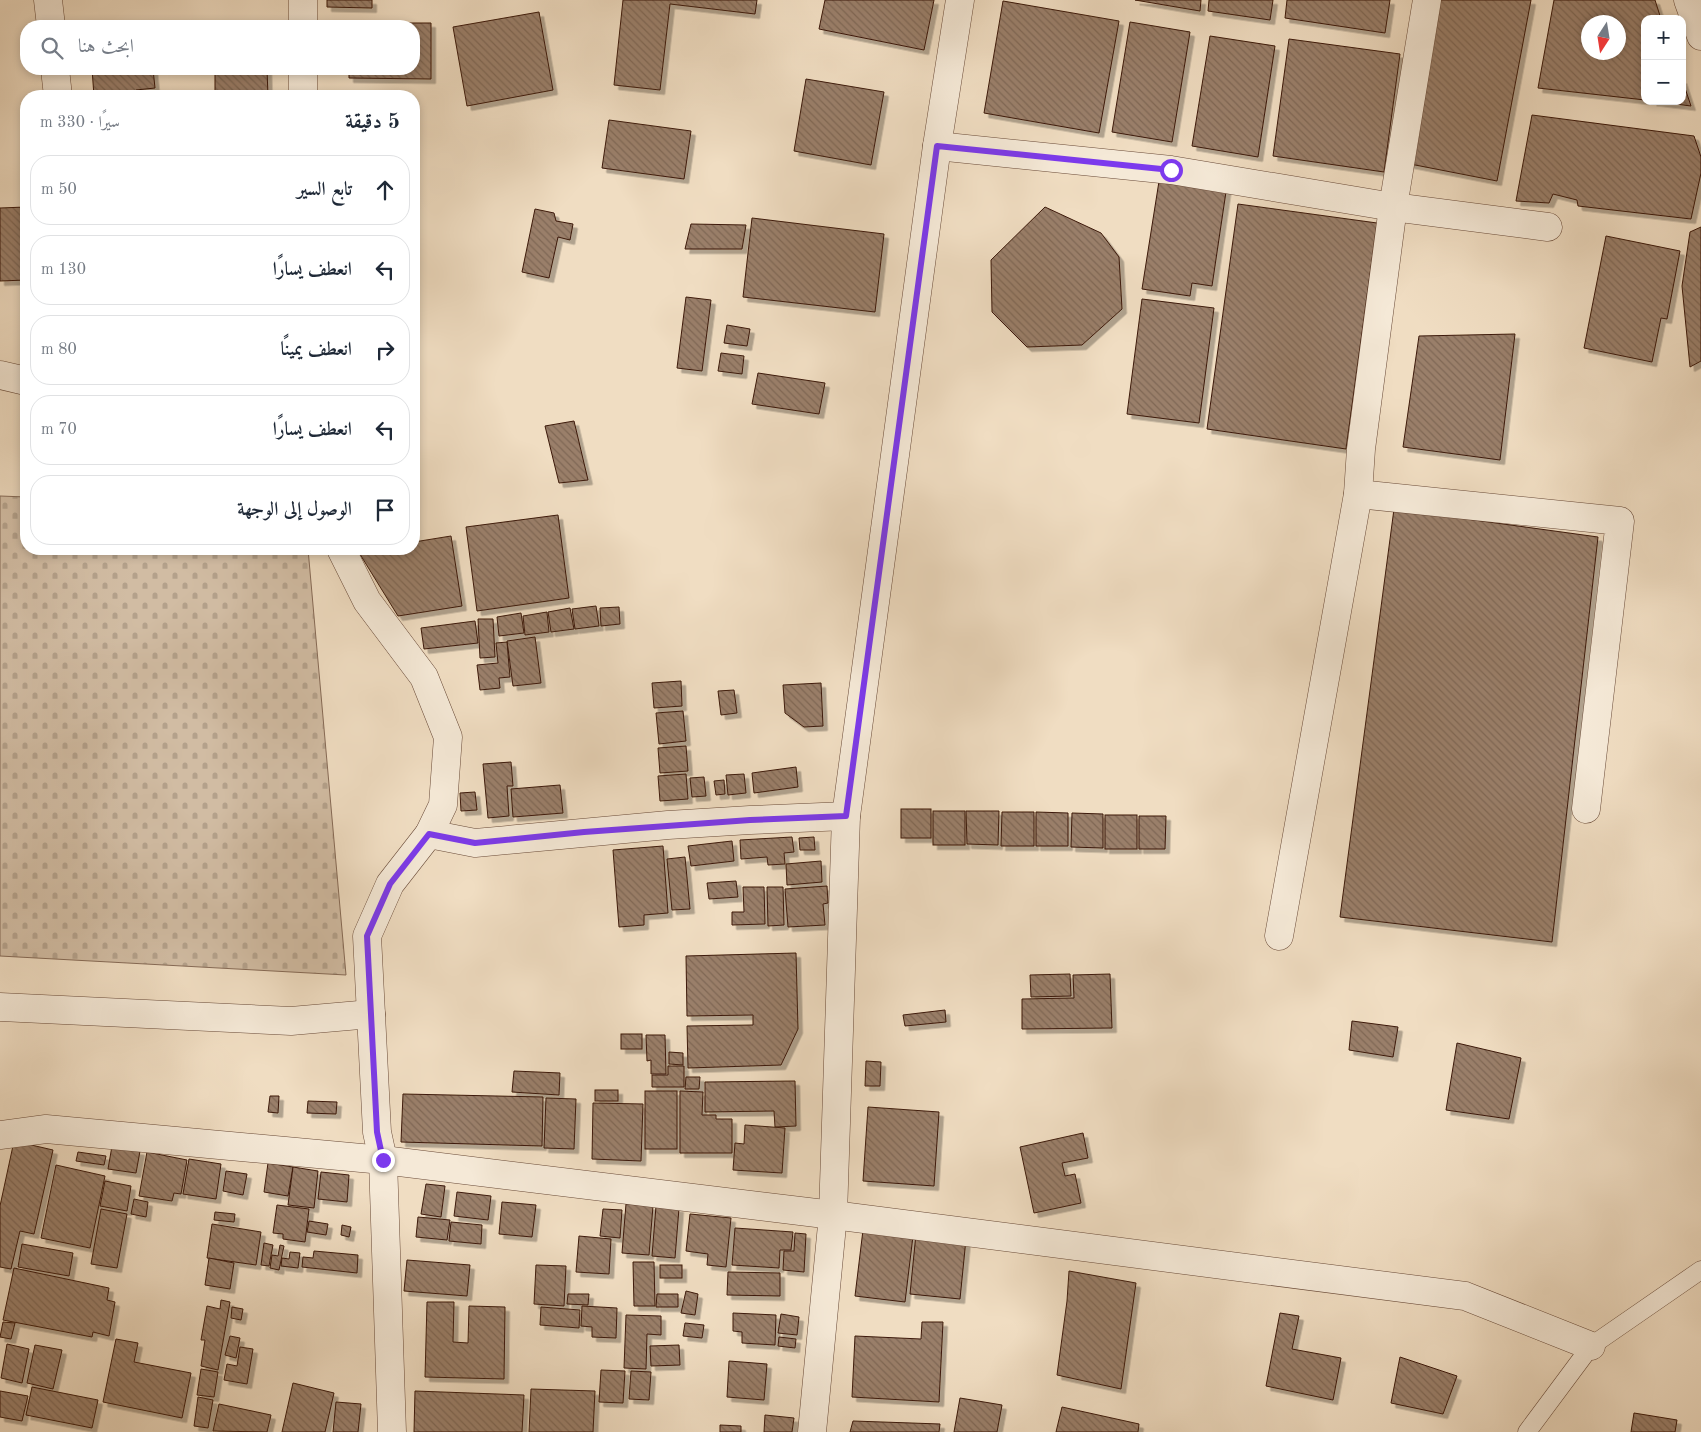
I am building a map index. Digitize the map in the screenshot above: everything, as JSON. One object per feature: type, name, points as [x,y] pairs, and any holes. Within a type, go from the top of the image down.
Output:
[{"type":"street","points":[[48,0],[50,20]]},
{"type":"street","points":[[303,0],[303,20]]},
{"type":"street","points":[[812,1432],[833,1215],[846,816],[937,146],[960,0]]},
{"type":"street","points":[[1280,936],[1358,494],[1360,449],[1393,207],[1427,0]]},
{"type":"street","points":[[1688,0],[1701,36]]},
{"type":"street","points":[[56,75],[57,90]]},
{"type":"street","points":[[303,75],[303,90]]},
{"type":"street","points":[[937,146],[1171,170],[1393,207],[1548,227]]},
{"type":"street","points":[[0,375],[20,380]]},
{"type":"street","points":[[1358,494],[1620,521],[1586,809]]},
{"type":"street","points":[[344,555],[366,601],[424,677],[448,737],[444,805],[429,834],[390,884],[367,936],[377,1132],[383,1160],[392,1432]]},
{"type":"street","points":[[429,834],[475,843],[584,832],[732,821],[846,816]]},
{"type":"street","points":[[0,1007],[291,1021],[371,1014]]},
{"type":"street","points":[[0,1135],[46,1129],[383,1160],[833,1215],[1464,1296],[1591,1346]]},
{"type":"lane","points":[[1526,1432],[1591,1346],[1701,1270]]},
{"type":"green space","points":[[0,496],[20,497],[20,555],[309,555],[346,975],[0,956]]},
{"type":"building","points":[[327,0],[372,0],[372,8],[327,7]]},
{"type":"building","points":[[623,0],[757,0],[755,14],[670,4],[660,90],[614,85]]},
{"type":"building","points":[[825,0],[934,0],[924,50],[819,29]]},
{"type":"building","points":[[1135,0],[1201,0],[1200,11]]},
{"type":"building","points":[[1209,0],[1273,0],[1270,20],[1208,11]]},
{"type":"building","points":[[1287,0],[1390,0],[1385,33],[1285,18]]},
{"type":"building","points":[[1436,0],[1531,0],[1497,181],[1405,163]]},
{"type":"building","points":[[1554,0],[1655,0],[1660,15],[1641,15],[1641,100],[1538,88]]},
{"type":"building","points":[[1003,1],[1119,21],[1099,133],[984,113]]},
{"type":"building","points":[[539,12],[553,90],[467,106],[453,27]]},
{"type":"building","points":[[1130,22],[1190,32],[1172,142],[1112,132]]},
{"type":"building","points":[[420,23],[431,23],[431,79],[349,78],[349,75],[420,75]]},
{"type":"building","points":[[1210,36],[1275,46],[1258,157],[1192,146]]},
{"type":"building","points":[[1289,39],[1400,54],[1384,172],[1273,156]]},
{"type":"building","points":[[92,75],[154,75],[155,88],[94,90]]},
{"type":"building","points":[[215,75],[267,75],[268,90],[215,90]]},
{"type":"building","points":[[806,79],[884,92],[871,165],[794,151]]},
{"type":"building","points":[[1686,91],[1691,106],[1683,105],[1686,105]]},
{"type":"building","points":[[1532,115],[1694,136],[1701,157],[1701,173],[1691,219],[1578,206],[1577,200],[1553,194],[1549,203],[1516,201]]},
{"type":"building","points":[[609,120],[691,131],[684,179],[602,168]]},
{"type":"building","points":[[1160,175],[1227,185],[1212,286],[1192,283],[1190,296],[1142,289]]},
{"type":"building","points":[[1238,204],[1377,223],[1346,449],[1207,429]]},
{"type":"building","points":[[20,207],[20,280],[0,281],[0,208]]},
{"type":"building","points":[[1045,207],[1101,233],[1119,257],[1122,309],[1082,345],[1027,347],[992,312],[991,260]]},
{"type":"building","points":[[535,209],[554,213],[556,221],[573,224],[570,240],[558,237],[549,278],[522,272]]},
{"type":"building","points":[[752,218],[884,234],[875,312],[743,297]]},
{"type":"building","points":[[691,224],[746,225],[742,249],[685,249]]},
{"type":"building","points":[[1701,227],[1701,361],[1690,367],[1682,286],[1690,232]]},
{"type":"building","points":[[1606,236],[1680,251],[1667,319],[1661,318],[1652,362],[1584,348]]},
{"type":"building","points":[[686,297],[711,300],[702,371],[677,368]]},
{"type":"building","points":[[1142,299],[1214,308],[1199,423],[1127,414]]},
{"type":"building","points":[[727,325],[750,329],[747,346],[724,343]]},
{"type":"building","points":[[1515,334],[1500,460],[1403,447],[1419,336]]},
{"type":"building","points":[[721,353],[744,356],[742,374],[718,371]]},
{"type":"building","points":[[758,373],[825,383],[819,414],[752,404]]},
{"type":"building","points":[[574,421],[588,480],[559,483],[545,426]]},
{"type":"building","points":[[1394,509],[1598,537],[1552,942],[1340,917]]},
{"type":"building","points":[[558,515],[569,598],[477,611],[466,527]]},
{"type":"building","points":[[451,536],[462,606],[398,616],[360,555],[420,555],[420,541]]},
{"type":"building","points":[[596,606],[599,626],[575,629],[572,609]]},
{"type":"building","points":[[619,607],[620,624],[601,626],[600,608]]},
{"type":"building","points":[[570,608],[574,629],[551,632],[548,612]]},
{"type":"building","points":[[547,612],[549,632],[525,635],[523,616]]},
{"type":"building","points":[[521,613],[524,633],[499,636],[497,617]]},
{"type":"building","points":[[478,619],[493,619],[495,657],[480,658]]},
{"type":"building","points":[[475,621],[478,643],[424,649],[421,628]]},
{"type":"building","points":[[535,637],[541,683],[513,686],[507,641]]},
{"type":"building","points":[[507,642],[510,677],[499,678],[500,688],[480,690],[477,665],[498,663],[496,643]]},
{"type":"building","points":[[681,681],[682,706],[654,708],[652,683]]},
{"type":"building","points":[[821,683],[823,726],[804,727],[785,713],[783,685]]},
{"type":"building","points":[[734,690],[737,713],[721,715],[718,691]]},
{"type":"building","points":[[683,711],[686,741],[659,744],[656,713]]},
{"type":"building","points":[[686,746],[688,771],[660,773],[658,748]]},
{"type":"building","points":[[511,762],[513,786],[507,786],[509,816],[488,818],[483,764]]},
{"type":"building","points":[[796,767],[798,787],[754,793],[752,773]]},
{"type":"building","points":[[686,774],[688,799],[660,801],[658,776]]},
{"type":"building","points":[[744,774],[746,793],[728,795],[726,775]]},
{"type":"building","points":[[704,777],[706,796],[692,797],[690,778]]},
{"type":"building","points":[[724,780],[725,794],[716,795],[714,781]]},
{"type":"building","points":[[560,785],[563,813],[513,817],[511,789]]},
{"type":"building","points":[[475,792],[477,810],[461,811],[460,793]]},
{"type":"building","points":[[901,809],[931,809],[931,838],[901,838]]},
{"type":"building","points":[[933,811],[965,811],[965,845],[933,845]]},
{"type":"building","points":[[966,811],[999,811],[998,845],[967,844]]},
{"type":"building","points":[[1002,812],[1034,812],[1034,846],[1001,846]]},
{"type":"building","points":[[1036,812],[1068,813],[1068,846],[1036,846]]},
{"type":"building","points":[[1072,813],[1103,814],[1103,848],[1071,847]]},
{"type":"building","points":[[1105,815],[1137,815],[1137,849],[1105,849]]},
{"type":"building","points":[[1139,816],[1166,816],[1165,849],[1139,849]]},
{"type":"building","points":[[792,837],[794,852],[784,853],[785,864],[768,865],[767,857],[741,859],[740,840]]},
{"type":"building","points":[[814,837],[815,850],[800,850],[799,838]]},
{"type":"building","points":[[732,841],[734,861],[691,866],[688,846]]},
{"type":"building","points":[[663,846],[668,913],[644,915],[644,925],[619,927],[613,850]]},
{"type":"building","points":[[685,857],[690,909],[672,910],[667,859]]},
{"type":"building","points":[[821,861],[822,882],[787,885],[786,864]]},
{"type":"building","points":[[736,881],[738,897],[709,899],[707,883]]},
{"type":"building","points":[[827,886],[828,903],[823,904],[825,925],[788,927],[785,889]]},
{"type":"building","points":[[743,887],[764,887],[765,924],[732,925],[732,912],[744,912]]},
{"type":"building","points":[[767,887],[783,887],[784,925],[768,926]]},
{"type":"building","points":[[796,953],[798,1029],[781,1065],[688,1068],[687,1026],[753,1025],[753,1015],[687,1016],[686,956]]},
{"type":"building","points":[[1070,974],[1071,996],[1031,997],[1030,975]]},
{"type":"building","points":[[1110,974],[1112,1028],[1022,1029],[1022,999],[1074,998],[1073,975]]},
{"type":"building","points":[[945,1010],[946,1022],[905,1026],[903,1015]]},
{"type":"building","points":[[1352,1021],[1398,1027],[1393,1057],[1349,1050]]},
{"type":"building","points":[[621,1034],[642,1034],[642,1049],[621,1049]]},
{"type":"building","points":[[646,1035],[665,1035],[666,1074],[651,1074],[651,1060],[647,1061]]},
{"type":"building","points":[[1457,1043],[1521,1058],[1509,1119],[1446,1110]]},
{"type":"building","points":[[669,1052],[683,1053],[683,1065],[669,1064]]},
{"type":"building","points":[[866,1061],[881,1062],[880,1086],[865,1086]]},
{"type":"building","points":[[668,1066],[684,1066],[684,1087],[652,1087],[652,1075],[668,1075]]},
{"type":"building","points":[[514,1071],[560,1073],[559,1095],[512,1092]]},
{"type":"building","points":[[686,1077],[700,1077],[699,1089],[685,1089]]},
{"type":"building","points":[[795,1081],[796,1126],[775,1127],[774,1111],[705,1112],[705,1082]]},
{"type":"building","points":[[595,1090],[618,1090],[618,1101],[595,1101]]},
{"type":"building","points":[[645,1091],[677,1091],[677,1149],[645,1149]]},
{"type":"building","points":[[680,1091],[703,1092],[702,1115],[716,1115],[716,1119],[732,1119],[732,1153],[680,1153]]},
{"type":"building","points":[[403,1094],[543,1097],[542,1146],[401,1142]]},
{"type":"building","points":[[270,1096],[279,1096],[278,1113],[268,1112]]},
{"type":"building","points":[[546,1098],[576,1099],[574,1149],[544,1148]]},
{"type":"building","points":[[308,1101],[337,1102],[336,1114],[307,1113]]},
{"type":"building","points":[[593,1103],[643,1104],[641,1161],[592,1159]]},
{"type":"building","points":[[868,1107],[939,1112],[934,1186],[863,1181]]},
{"type":"building","points":[[745,1125],[785,1128],[782,1173],[733,1170],[735,1143],[744,1144]]},
{"type":"building","points":[[1083,1133],[1088,1158],[1062,1163],[1065,1176],[1075,1174],[1081,1203],[1034,1213],[1020,1147]]},
{"type":"building","points":[[14,1141],[53,1150],[34,1234],[20,1231],[11,1269],[0,1267],[0,1206]]},
{"type":"building","points":[[112,1146],[140,1151],[136,1173],[108,1169]]},
{"type":"building","points":[[78,1152],[106,1156],[104,1165],[76,1161]]},
{"type":"building","points":[[147,1152],[187,1160],[181,1194],[174,1193],[172,1201],[139,1196]]},
{"type":"building","points":[[189,1159],[221,1164],[216,1199],[183,1194]]},
{"type":"building","points":[[268,1163],[293,1167],[288,1196],[264,1192]]},
{"type":"building","points":[[56,1165],[105,1176],[90,1248],[41,1238]]},
{"type":"building","points":[[293,1167],[318,1171],[314,1208],[288,1205]]},
{"type":"building","points":[[226,1171],[247,1174],[243,1195],[223,1191]]},
{"type":"building","points":[[321,1172],[349,1175],[347,1202],[318,1199]]},
{"type":"building","points":[[105,1181],[131,1186],[127,1211],[100,1206]]},
{"type":"building","points":[[426,1184],[445,1186],[441,1217],[421,1214]]},
{"type":"building","points":[[457,1192],[491,1196],[488,1220],[454,1216]]},
{"type":"building","points":[[134,1199],[148,1202],[146,1217],[131,1214]]},
{"type":"building","points":[[502,1202],[536,1205],[532,1237],[499,1234]]},
{"type":"building","points":[[626,1204],[653,1206],[649,1255],[622,1253]]},
{"type":"building","points":[[277,1205],[309,1209],[305,1242],[283,1239],[283,1234],[273,1233]]},
{"type":"building","points":[[656,1206],[679,1208],[675,1258],[652,1256]]},
{"type":"building","points":[[101,1209],[127,1214],[117,1268],[91,1264]]},
{"type":"building","points":[[603,1209],[622,1210],[620,1238],[600,1236]]},
{"type":"building","points":[[215,1212],[235,1214],[234,1222],[214,1220]]},
{"type":"building","points":[[690,1214],[731,1218],[726,1267],[707,1265],[708,1254],[686,1251]]},
{"type":"building","points":[[418,1217],[450,1220],[447,1240],[416,1237]]},
{"type":"building","points":[[309,1221],[328,1224],[326,1235],[307,1232]]},
{"type":"building","points":[[451,1222],[482,1225],[481,1244],[449,1241]]},
{"type":"building","points":[[212,1224],[261,1232],[256,1265],[207,1258]]},
{"type":"building","points":[[342,1225],[351,1227],[349,1237],[341,1235]]},
{"type":"building","points":[[735,1228],[793,1232],[791,1250],[780,1250],[779,1268],[732,1265]]},
{"type":"building","points":[[863,1230],[913,1236],[905,1302],[855,1296]]},
{"type":"building","points":[[795,1233],[806,1234],[804,1272],[783,1270],[784,1251],[794,1251]]},
{"type":"building","points":[[916,1234],[966,1239],[960,1299],[910,1294]]},
{"type":"building","points":[[579,1236],[611,1239],[609,1274],[576,1272]]},
{"type":"building","points":[[264,1243],[273,1245],[269,1266],[261,1265]]},
{"type":"building","points":[[22,1244],[73,1253],[69,1276],[18,1267]]},
{"type":"building","points":[[280,1245],[284,1246],[279,1270],[270,1268],[272,1255],[278,1256]]},
{"type":"building","points":[[314,1251],[358,1255],[357,1273],[302,1267],[303,1257],[313,1258]]},
{"type":"building","points":[[290,1252],[300,1253],[298,1268],[281,1266],[282,1258],[289,1259]]},
{"type":"building","points":[[209,1258],[234,1263],[230,1289],[205,1285]]},
{"type":"building","points":[[407,1260],[470,1265],[467,1296],[404,1291]]},
{"type":"building","points":[[633,1262],[654,1262],[655,1306],[634,1306]]},
{"type":"building","points":[[536,1265],[566,1266],[564,1306],[534,1304]]},
{"type":"building","points":[[660,1265],[682,1265],[682,1278],[660,1278]]},
{"type":"building","points":[[14,1268],[109,1288],[107,1300],[115,1302],[109,1336],[93,1332],[92,1337],[3,1320]]},
{"type":"building","points":[[1069,1271],[1136,1283],[1121,1389],[1057,1375]]},
{"type":"building","points":[[728,1272],[780,1273],[780,1296],[727,1295]]},
{"type":"building","points":[[686,1291],[698,1294],[695,1315],[681,1313]]},
{"type":"building","points":[[568,1294],[589,1294],[588,1305],[567,1304]]},
{"type":"building","points":[[657,1294],[678,1294],[678,1307],[656,1307]]},
{"type":"building","points":[[221,1300],[230,1302],[218,1370],[201,1366],[205,1340],[201,1340],[207,1306],[220,1309]]},
{"type":"building","points":[[427,1302],[454,1302],[453,1342],[468,1343],[469,1306],[505,1307],[504,1379],[425,1377]]},
{"type":"building","points":[[582,1306],[617,1308],[616,1338],[592,1337],[592,1327],[581,1326]]},
{"type":"building","points":[[232,1307],[243,1309],[241,1320],[231,1318]]},
{"type":"building","points":[[541,1307],[580,1310],[579,1328],[540,1325]]},
{"type":"building","points":[[733,1313],[776,1315],[775,1345],[742,1343],[742,1332],[733,1331]]},
{"type":"building","points":[[1280,1313],[1299,1316],[1292,1349],[1341,1358],[1333,1400],[1266,1386]]},
{"type":"building","points":[[781,1314],[799,1317],[797,1335],[778,1333]]},
{"type":"building","points":[[626,1315],[661,1316],[661,1335],[647,1334],[646,1369],[624,1368]]},
{"type":"building","points":[[3,1322],[15,1323],[11,1339],[0,1337]]},
{"type":"building","points":[[922,1322],[943,1322],[939,1402],[852,1397],[855,1336],[921,1339]]},
{"type":"building","points":[[685,1323],[704,1325],[702,1338],[683,1336]]},
{"type":"building","points":[[230,1336],[240,1338],[236,1358],[225,1355]]},
{"type":"building","points":[[779,1337],[796,1339],[795,1348],[778,1346]]},
{"type":"building","points":[[116,1339],[138,1343],[134,1362],[191,1373],[182,1418],[103,1402]]},
{"type":"building","points":[[7,1344],[29,1349],[22,1383],[1,1378]]},
{"type":"building","points":[[35,1345],[62,1350],[53,1389],[27,1383]]},
{"type":"building","points":[[679,1345],[680,1365],[651,1366],[650,1346]]},
{"type":"building","points":[[240,1347],[253,1349],[247,1384],[224,1380],[227,1364],[237,1366]]},
{"type":"building","points":[[1400,1357],[1457,1376],[1443,1414],[1391,1403]]},
{"type":"building","points":[[729,1361],[767,1364],[764,1400],[727,1397]]},
{"type":"building","points":[[201,1369],[218,1372],[214,1397],[197,1395]]},
{"type":"building","points":[[601,1370],[625,1371],[623,1403],[599,1402]]},
{"type":"building","points":[[631,1371],[651,1372],[649,1400],[629,1399]]},
{"type":"building","points":[[293,1383],[334,1393],[325,1432],[282,1432]]},
{"type":"building","points":[[32,1387],[98,1400],[92,1428],[26,1415]]},
{"type":"building","points":[[531,1389],[595,1391],[593,1432],[529,1432]]},
{"type":"building","points":[[0,1391],[28,1396],[22,1421],[0,1417]]},
{"type":"building","points":[[415,1391],[524,1395],[522,1432],[414,1432]]},
{"type":"building","points":[[198,1397],[213,1400],[208,1428],[194,1426]]},
{"type":"building","points":[[960,1398],[1002,1405],[997,1432],[954,1432]]},
{"type":"building","points":[[336,1402],[361,1404],[358,1432],[333,1432]]},
{"type":"building","points":[[219,1404],[271,1415],[267,1432],[213,1431]]},
{"type":"building","points":[[1062,1407],[1139,1424],[1138,1432],[1056,1432]]},
{"type":"building","points":[[1634,1413],[1677,1420],[1675,1432],[1631,1432]]},
{"type":"building","points":[[765,1415],[794,1418],[792,1432],[764,1432]]},
{"type":"building","points":[[853,1421],[940,1424],[939,1432],[850,1432]]},
{"type":"building","points":[[720,1425],[741,1426],[741,1432],[720,1432]]},
{"type":"route","points":[[383,1160],[377,1132],[367,936],[390,884],[429,834],[475,843],[668,825],[846,816],[937,146],[1171,170]]}]
